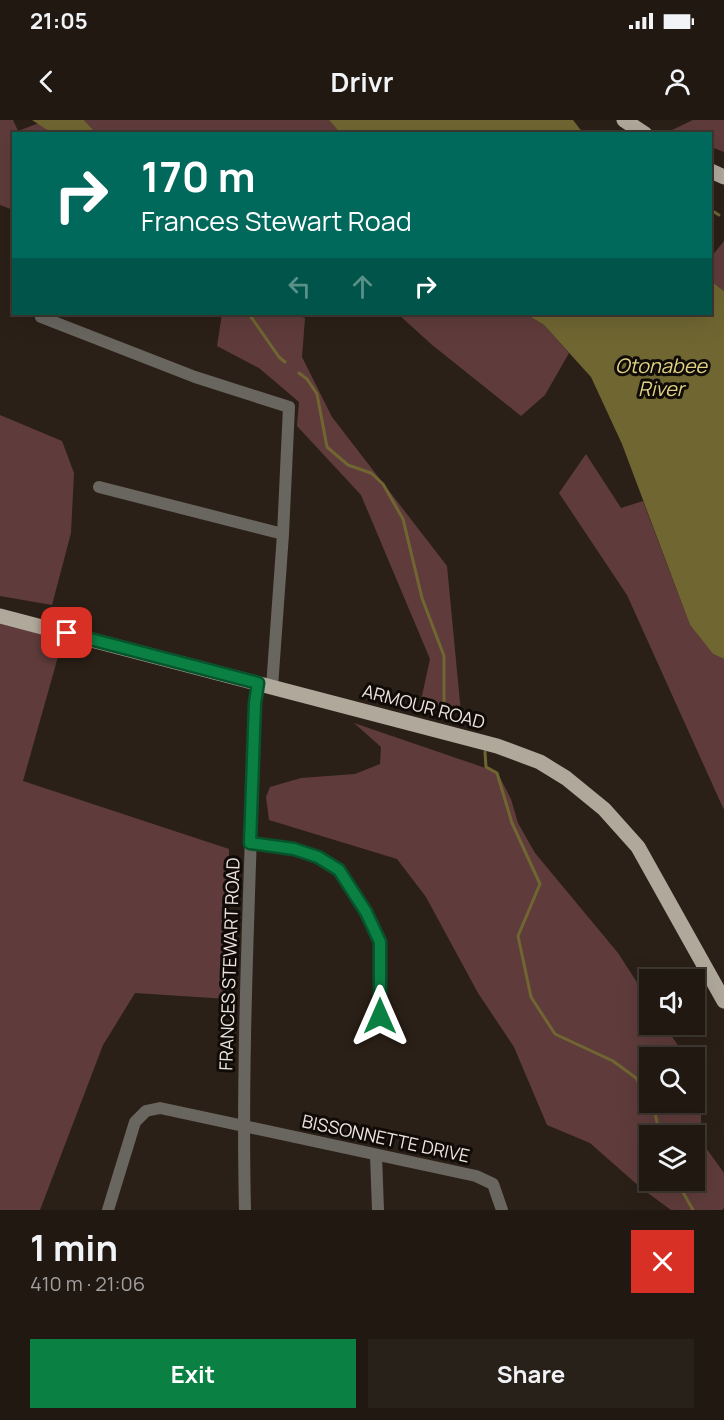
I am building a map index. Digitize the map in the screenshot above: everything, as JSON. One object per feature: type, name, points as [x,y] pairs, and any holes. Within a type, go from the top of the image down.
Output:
[{"type":"main road","points":[[624,120],[642,132]]},
{"type":"main road","name":"ARMOUR ROAD","points":[[0,616],[497,746],[540,762],[567,778],[604,809],[638,847],[724,1001]]},
{"type":"street","name":"FRANCES STEWART ROAD","points":[[41,316],[195,377],[289,407],[283,534],[265,685],[255,703],[243,1127],[245,1210]]},
{"type":"street","points":[[99,487],[283,534]]},
{"type":"street","points":[[250,843],[294,849],[318,857],[339,870],[366,912],[380,942],[380,1016],[391,1029]]},
{"type":"street","name":"BISSONNETTE DRIVE","points":[[108,1210],[135,1122],[146,1111],[160,1107],[243,1127],[476,1176],[493,1184],[502,1210]]},
{"type":"street","points":[[376,1155],[378,1210]]},
{"type":"shaded area","points":[[0,120],[13,120],[18,131],[39,123],[51,132],[12,132],[12,210],[0,205]]},
{"type":"shaded area","points":[[84,120],[329,120],[339,132],[95,132]]},
{"type":"shaded area","points":[[693,120],[724,120],[724,152],[712,147],[712,132],[672,130]]},
{"type":"shaded area","points":[[724,241],[724,291],[712,282],[712,256]]},
{"type":"shaded area","points":[[222,315],[297,315],[305,318],[302,357],[332,417],[447,566],[461,713],[420,705],[430,659],[361,495],[297,426],[299,402],[259,368],[217,346]]},
{"type":"shaded area","points":[[399,315],[528,315],[544,325],[569,353],[545,395],[521,416],[431,344]]},
{"type":"shaded area","points":[[0,415],[62,441],[74,473],[71,533],[52,605],[0,596]]},
{"type":"shaded area","points":[[586,454],[621,508],[643,501],[690,625],[713,654],[724,659],[724,810],[627,595],[559,493]]},
{"type":"shaded area","points":[[0,624],[63,639],[23,781],[229,849],[228,999],[135,993],[103,1045],[40,1210],[0,1210]]},
{"type":"shaded area","points":[[354,723],[497,772],[511,799],[518,823],[535,853],[618,953],[639,986],[639,1035],[671,1035],[679,1047],[639,1047],[639,1113],[701,1113],[701,1125],[639,1125],[639,1186],[590,1143],[547,1125],[514,1047],[478,993],[426,897],[397,859],[269,820],[266,797],[270,787],[301,778],[355,774],[380,764],[381,747]]},
{"type":"shaded area","points":[[705,1147],[724,1173],[724,1208],[722,1210],[671,1210],[645,1191],[705,1191]]},
{"type":"water","points":[[32,120],[84,120],[95,132],[50,132]]},
{"type":"water","points":[[329,120],[573,120],[582,132],[339,132]]},
{"type":"water","name":"Otonabee River","points":[[712,282],[724,291],[724,659],[713,654],[690,625],[622,444],[591,377],[544,325],[528,315],[712,315]]},
{"type":"waterway","points":[[712,211],[719,215]]},
{"type":"waterway","points":[[250,315],[285,362]]},
{"type":"waterway","points":[[299,373],[307,379],[317,394],[327,447],[348,465],[371,473],[383,484],[403,519],[422,598],[444,656],[444,710],[446,712]]},
{"type":"waterway","points":[[485,752],[486,767],[497,773],[512,823],[540,884],[518,936],[531,997],[555,1034],[613,1061],[636,1078],[655,1113],[658,1125]]},
{"type":"waterway","points":[[682,1191],[693,1210]]},
{"type":"route","points":[[67,633],[258,683],[255,703],[250,843],[294,849],[318,857],[339,870],[366,912],[380,942],[380,1016]]}]
